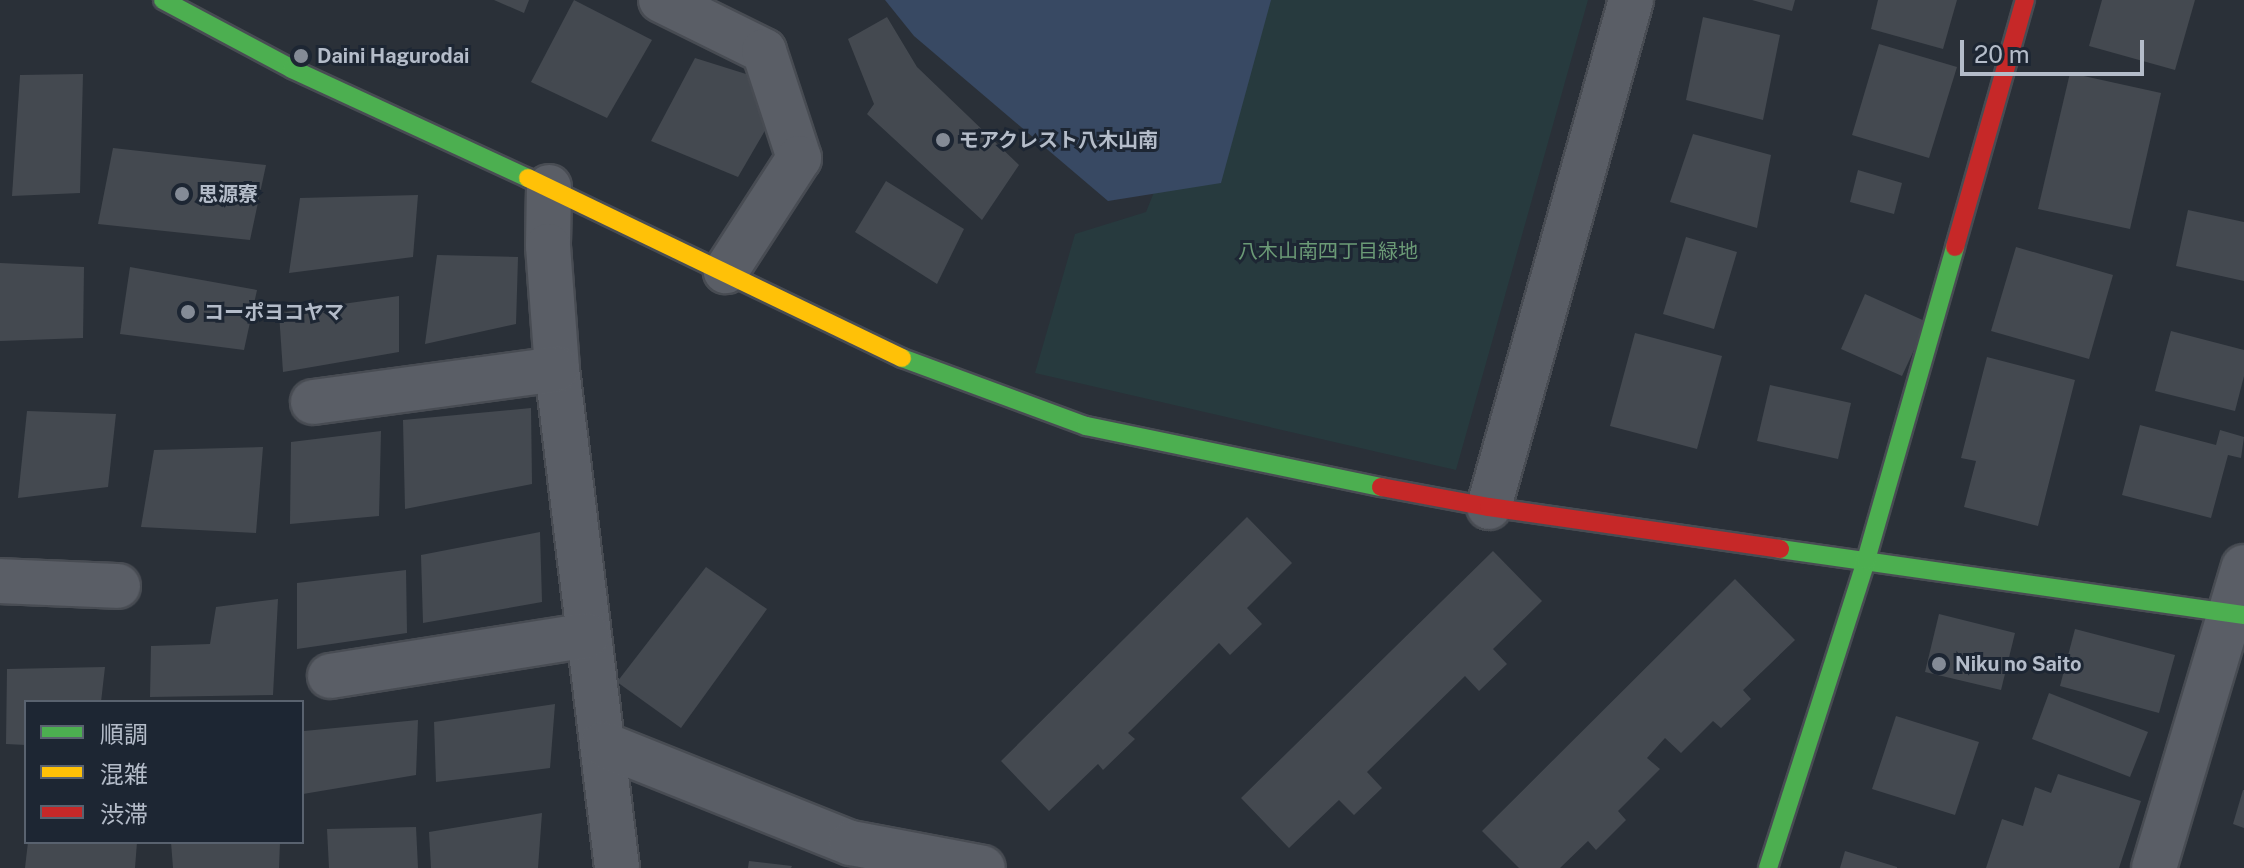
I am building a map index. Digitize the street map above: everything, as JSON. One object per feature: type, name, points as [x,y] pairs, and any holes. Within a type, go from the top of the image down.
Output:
[{"type":"street","points":[[163,0],[292,69],[549,187],[913,363],[1086,426],[1341,480],[1489,507],[2237,614]]},
{"type":"street","points":[[661,0],[764,51],[799,158],[726,271]]},
{"type":"street","points":[[1489,507],[1631,0]]},
{"type":"street","points":[[1768,868],[1866,560],[2025,0]]},
{"type":"street","points":[[549,187],[548,246],[557,369],[617,868]]},
{"type":"street","points":[[313,402],[557,369]]},
{"type":"street","points":[[2154,868],[2237,614],[2244,567]]},
{"type":"street","points":[[0,581],[118,586]]},
{"type":"street","points":[[330,676],[588,635]]},
{"type":"street","points":[[603,744],[851,843],[983,868]]},
{"type":"green space","name":"八木山南四丁目緑地","points":[[1231,0],[1588,0],[1456,470],[1035,373],[1075,234],[1146,212]]},
{"type":"water","points":[[885,0],[1271,0],[1221,183],[1108,201],[914,36]]},
{"type":"building","points":[[494,0],[529,0],[524,13]]},
{"type":"building","points":[[574,0],[652,40],[607,118],[531,82]]},
{"type":"building","points":[[1752,0],[1795,0],[1792,11]]},
{"type":"building","points":[[1878,0],[1957,0],[1943,49],[1871,29]]},
{"type":"building","points":[[2102,0],[2195,0],[2175,70],[2089,46]]},
{"type":"building","name":"モアクレスト八木山南","points":[[887,17],[917,67],[1019,165],[982,220],[867,114],[874,104],[848,39]]},
{"type":"building","points":[[1703,17],[1780,35],[1763,120],[1686,100]]},
{"type":"building","points":[[1879,44],[1957,67],[1929,158],[1852,135]]},
{"type":"building","points":[[695,58],[746,74],[767,127],[738,177],[651,141]]},
{"type":"building","points":[[2070,73],[2161,93],[2130,229],[2038,209]]},
{"type":"building","points":[[83,74],[80,193],[12,196],[20,75]]},
{"type":"building","points":[[1693,134],[1771,155],[1757,228],[1670,202]]},
{"type":"building","name":"思源寮","points":[[113,148],[266,165],[250,240],[98,224]]},
{"type":"building","points":[[1858,170],[1902,183],[1894,214],[1850,202]]},
{"type":"building","points":[[886,181],[964,229],[937,284],[855,232]]},
{"type":"building","points":[[418,195],[413,257],[289,273],[300,198]]},
{"type":"building","points":[[2188,210],[2244,222],[2244,281],[2176,266]]},
{"type":"building","points":[[1686,237],[1737,252],[1714,329],[1663,314]]},
{"type":"building","points":[[2016,247],[2113,275],[2089,359],[1991,331]]},
{"type":"building","points":[[437,255],[518,257],[516,324],[425,344]]},
{"type":"building","points":[[0,263],[84,267],[83,338],[0,341]]},
{"type":"building","name":"コーポヨコヤマ","points":[[130,267],[257,290],[244,350],[120,334]]},
{"type":"building","points":[[1865,294],[1927,322],[1902,376],[1841,349]]},
{"type":"building","points":[[399,296],[399,352],[283,372],[279,313]]},
{"type":"building","points":[[2171,331],[2244,350],[2244,376],[2235,411],[2155,391]]},
{"type":"building","points":[[1635,333],[1722,356],[1697,449],[1610,426]]},
{"type":"building","points":[[1987,357],[2075,380],[2038,526],[1964,507],[1976,461],[1961,458]]},
{"type":"building","points":[[1770,385],[1851,403],[1838,459],[1757,441]]},
{"type":"building","points":[[531,408],[532,484],[405,509],[403,420]]},
{"type":"building","points":[[27,411],[116,414],[108,487],[18,498]]},
{"type":"building","points":[[2140,425],[2216,445],[2220,430],[2244,437],[2241,458],[2228,455],[2211,518],[2122,495]]},
{"type":"building","points":[[381,431],[379,516],[290,524],[291,442]]},
{"type":"building","points":[[263,447],[256,533],[141,527],[154,450]]},
{"type":"building","points":[[1247,517],[1292,563],[1247,608],[1262,624],[1230,655],[1219,643],[1128,733],[1135,739],[1103,770],[1098,764],[1049,811],[1001,761]]},
{"type":"building","points":[[540,532],[542,602],[423,623],[421,555]]},
{"type":"building","points":[[1493,551],[1542,601],[1493,649],[1507,664],[1479,691],[1465,676],[1367,772],[1382,788],[1354,815],[1339,800],[1289,848],[1241,798]]},
{"type":"building","points":[[706,567],[767,609],[681,728],[617,682]]},
{"type":"building","points":[[406,570],[407,633],[297,649],[297,583]]},
{"type":"building","points":[[1735,579],[1795,640],[1743,690],[1751,699],[1721,728],[1713,721],[1681,753],[1665,738],[1647,758],[1660,769],[1618,811],[1626,820],[1596,850],[1588,841],[1560,868],[1519,868],[1482,831]]},
{"type":"building","points":[[278,599],[273,695],[150,697],[151,646],[210,644],[216,607]]},
{"type":"building","points":[[1939,614],[2015,633],[2001,690],[1925,672]]},
{"type":"building","points":[[2075,629],[2175,655],[2159,713],[2060,686]]},
{"type":"building","points":[[105,667],[101,700],[24,700],[24,745],[6,744],[7,669]]},
{"type":"building","points":[[2049,693],[2148,732],[2130,777],[2032,739]]},
{"type":"building","points":[[555,704],[550,768],[436,782],[434,722]]},
{"type":"building","points":[[1896,716],[1979,742],[1955,815],[1872,789]]},
{"type":"building","points":[[418,720],[416,775],[304,794],[304,731]]},
{"type":"building","points":[[2058,774],[2141,801],[2119,868],[1986,868],[2002,819],[2023,826],[2035,787],[2051,793]]},
{"type":"building","points":[[2244,790],[2244,828],[2233,824]]},
{"type":"building","points":[[542,813],[538,868],[431,868],[429,832]]},
{"type":"building","points":[[416,827],[418,868],[329,868],[327,829]]},
{"type":"building","points":[[28,844],[137,844],[135,868],[25,868]]},
{"type":"building","points":[[171,844],[280,844],[279,868],[173,868]]},
{"type":"building","points":[[1845,851],[1897,867],[1897,868],[1840,868]]},
{"type":"building","points":[[749,861],[792,866],[748,868]]},
{"type":"traffic: fast","points":[[163,0],[292,69],[528,178]]},
{"type":"traffic: fast","points":[[1768,868],[1866,560],[1955,247]]},
{"type":"traffic: fast","points":[[902,358],[1086,426],[1381,487]]},
{"type":"traffic: fast","points":[[1780,549],[2244,615]]},
{"type":"traffic: slow","points":[[528,178],[902,358]]},
{"type":"traffic: jam","points":[[1955,247],[2025,0]]},
{"type":"traffic: jam","points":[[1381,487],[1489,507],[1780,549]]},
{"type":"place","name":"Daini Hagurodai","points":[[301,56]]},
{"type":"place","name":"モアクレスト八木山南","points":[[943,140]]},
{"type":"place","name":"思源寮","points":[[182,194]]},
{"type":"place","name":"コーポヨコヤマ","points":[[188,312]]},
{"type":"place","name":"Niku no Saito","points":[[1939,664]]}]
